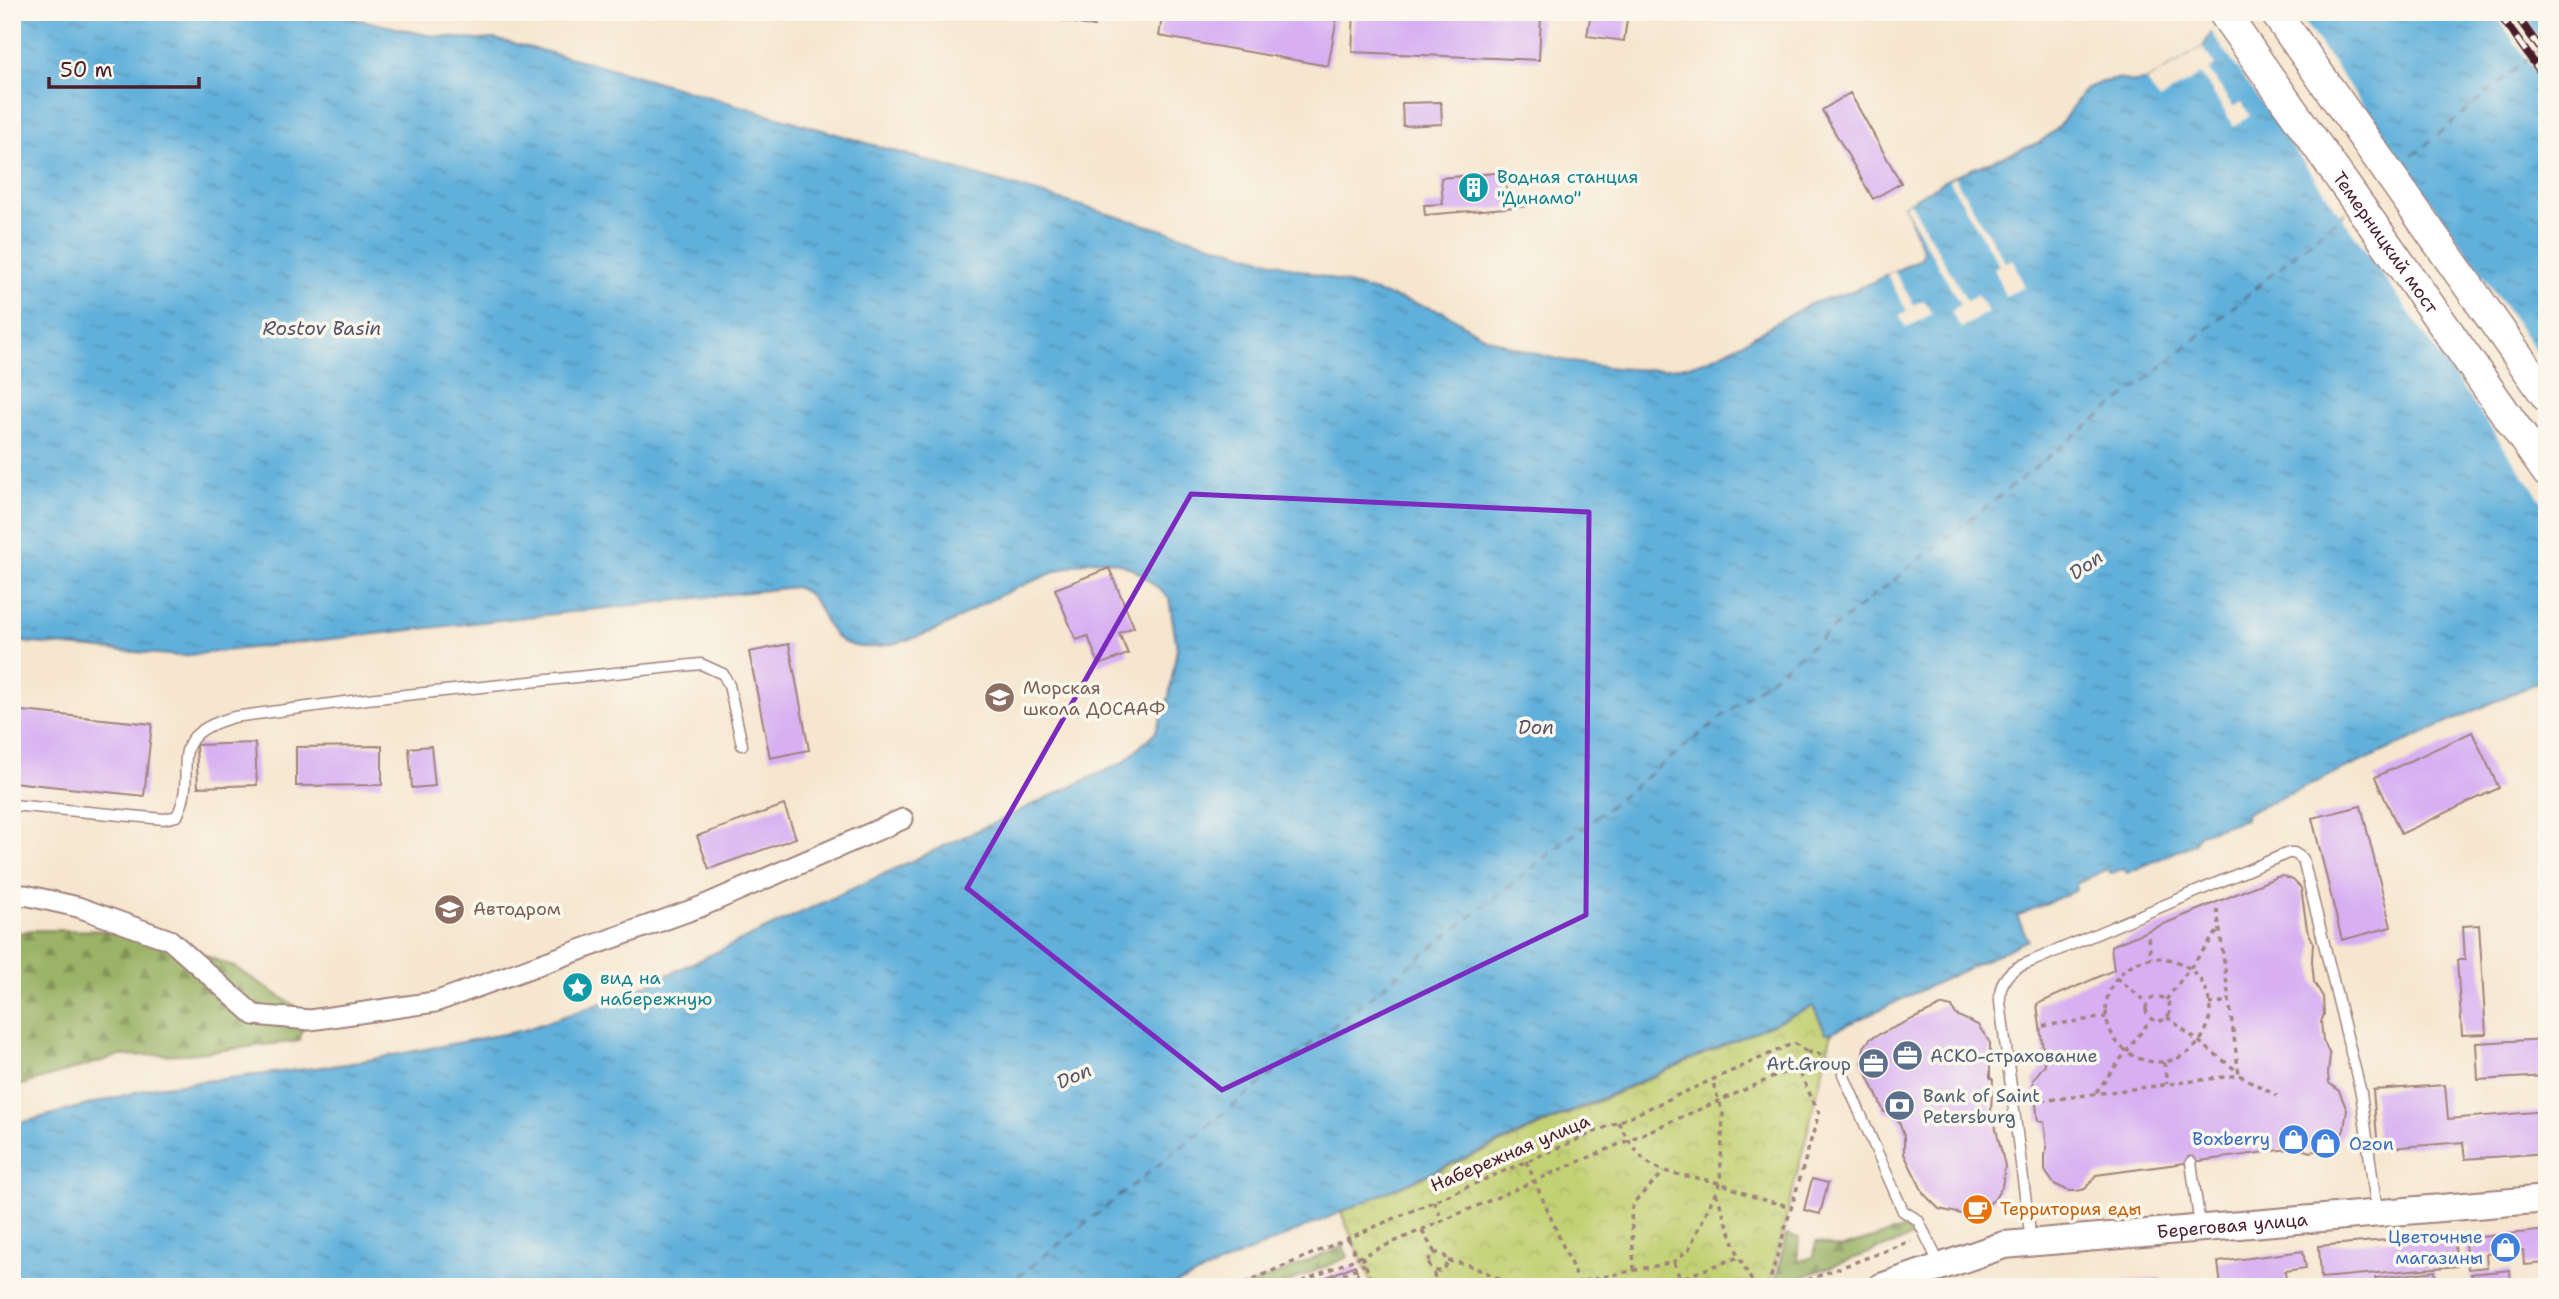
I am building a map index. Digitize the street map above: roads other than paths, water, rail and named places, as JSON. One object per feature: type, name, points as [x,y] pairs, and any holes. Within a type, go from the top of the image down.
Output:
[{"type":"main road","name":"Темерницкий мост","points":[[2223,12],[2547,472]]},
{"type":"main road","points":[[2275,12],[2547,397]]},
{"type":"main road","name":"Береговая улица","points":[[1881,1287],[1945,1276],[2004,1245],[2031,1241],[2547,1199]]},
{"type":"street","points":[[12,899],[25,895],[78,907],[170,940],[254,1015],[310,1020],[435,1002],[700,907],[903,819]]},
{"type":"lane","points":[[12,805],[164,819],[177,816],[182,806],[190,740],[214,722],[367,699],[701,664],[723,674],[729,685],[742,744]]},
{"type":"lane","points":[[2031,1241],[2000,1002],[2000,989],[2007,976],[2018,967],[2288,853],[2294,853],[2303,859],[2361,1093],[2377,1213]]},
{"type":"lane","points":[[1843,1074],[1903,1211],[1919,1220],[1945,1276]]},
{"type":"lane","points":[[2191,1162],[2200,1227]]},
{"type":"water","name":"Don","points":[[12,12],[326,12],[427,35],[495,39],[600,65],[1444,312],[1480,335],[1535,353],[1594,365],[1654,369],[1681,367],[1704,361],[1732,349],[1811,304],[1860,288],[1915,262],[1922,257],[1923,250],[1904,205],[1954,176],[2040,142],[2058,128],[2085,89],[2117,79],[2147,81],[2203,47],[2218,22],[2233,12],[2547,12],[2547,678],[2245,814],[2245,819],[2200,834],[2194,844],[2127,873],[2124,868],[2110,874],[2107,869],[2076,884],[2076,890],[2017,916],[2028,940],[1832,1032],[1826,1033],[1813,1006],[1169,1287],[12,1287],[12,1125],[155,1087],[347,1064],[524,1030],[620,997],[1124,762],[1155,733],[1169,696],[1177,648],[1169,598],[1134,570],[1101,560],[1064,568],[994,598],[954,621],[922,635],[873,647],[848,644],[837,638],[814,601],[795,587],[180,656],[12,641]]},
{"type":"railway","points":[[2498,12],[2547,81]]},
{"type":"railway","points":[[2514,12],[2547,58]]},
{"type":"place","name":"Водная станция \"Динамо\"","points":[[1474,187]]},
{"type":"place","name":"Морская школа ДОСААФ","points":[[1000,698]]},
{"type":"place","name":"Автодром","points":[[450,909]]},
{"type":"place","name":"вид на набережную","points":[[577,988]]},
{"type":"place","name":"АСКО-страхование","points":[[1907,1056]]},
{"type":"place","name":"Art.Group","points":[[1874,1064]]},
{"type":"place","name":"Bank of Saint Petersburg","points":[[1900,1106]]},
{"type":"place","name":"Boxberry","points":[[2293,1139]]},
{"type":"place","name":"Ozon","points":[[2326,1144]]},
{"type":"place","name":"Территория еды","points":[[1977,1209]]},
{"type":"place","name":"Цветочные магазины","points":[[2506,1247]]},
{"type":"water label","name":"Rostov Basin","points":[[322,328]]}]
